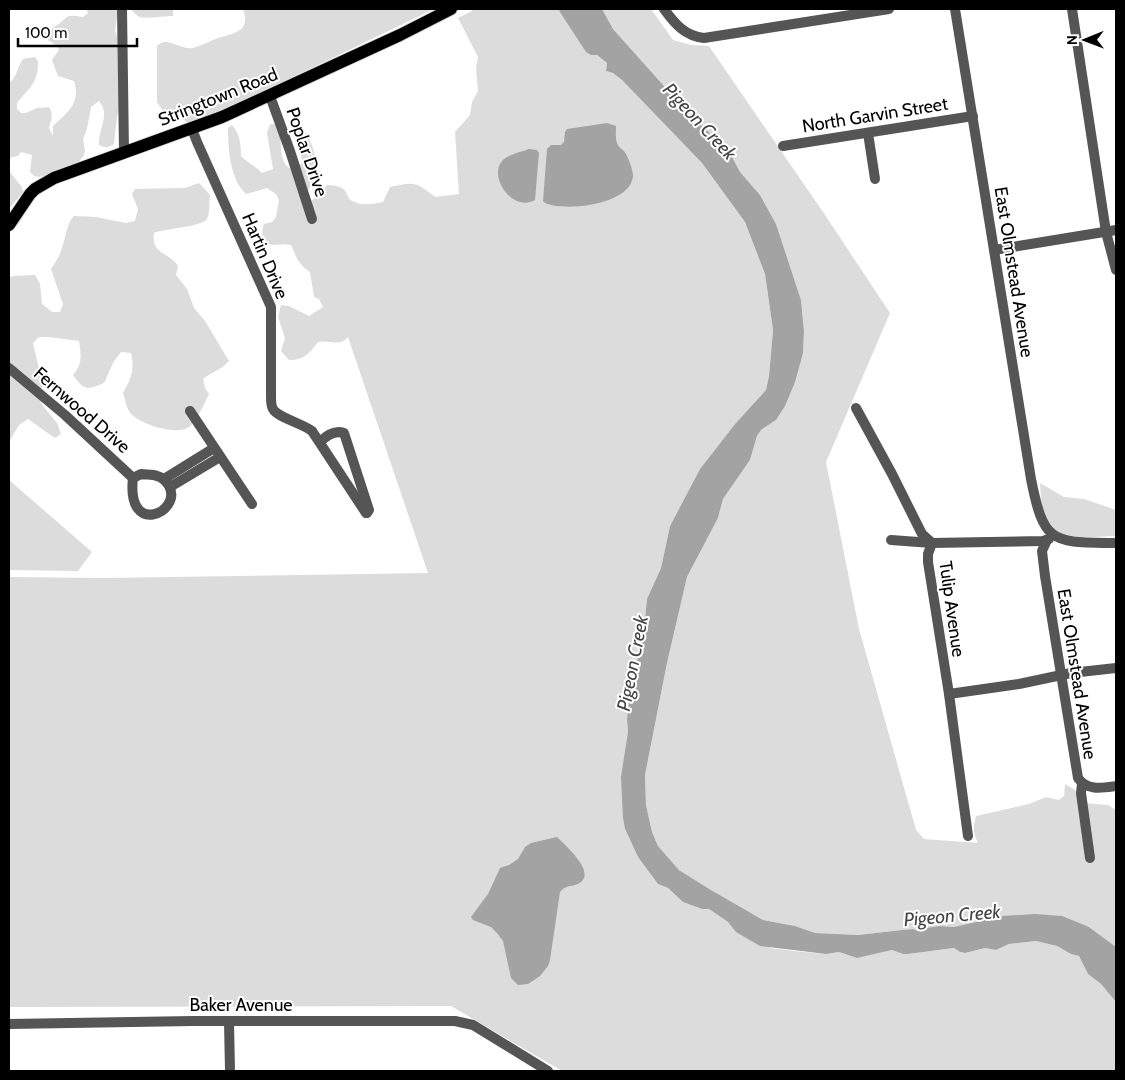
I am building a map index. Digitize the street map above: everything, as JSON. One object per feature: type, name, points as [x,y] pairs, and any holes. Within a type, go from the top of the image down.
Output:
[{"type":"main road","name":"Stringtown Road","points":[[9,225],[20,206],[36,189],[67,172],[192,129],[270,96],[451,9]]},
{"type":"street","points":[[122,9],[124,152]]},
{"type":"street","points":[[664,9],[684,32],[695,37],[704,38],[889,9]]},
{"type":"street","name":"East Olmstead Avenue","points":[[955,9],[1035,496],[1044,526],[1051,538],[1042,551],[1076,769],[1082,784],[1081,793],[1090,858]]},
{"type":"street","points":[[1072,9],[1111,231],[1116,270]]},
{"type":"street","name":"Poplar Drive","points":[[270,96],[312,219]]},
{"type":"street","name":"North Garvin Street","points":[[783,146],[973,116]]},
{"type":"street","name":"Hartin Drive","points":[[192,129],[271,307],[272,408],[282,417],[305,425],[312,431],[366,513],[369,510],[344,433],[339,431],[327,435],[320,442]]},
{"type":"street","points":[[868,134],[875,179]]},
{"type":"street","points":[[994,250],[1111,231]]},
{"type":"street","name":"Fernwood Drive","points":[[9,368],[65,415],[133,478],[133,500],[135,506],[143,513],[151,515],[159,513],[167,506],[171,497],[167,483],[157,476],[141,474],[133,478]]},
{"type":"street","name":"Tulip Avenue","points":[[856,408],[922,534],[932,542],[928,554],[928,562],[968,836]]},
{"type":"street","points":[[190,410],[252,504]]},
{"type":"street","points":[[167,483],[214,448]]},
{"type":"street","points":[[167,483],[220,458]]},
{"type":"street","points":[[891,540],[932,542],[1042,541],[1051,538],[1074,542],[1116,543]]},
{"type":"street","points":[[948,694],[1116,668]]},
{"type":"street","points":[[1082,784],[1099,788],[1116,786]]},
{"type":"street","name":"Baker Avenue","points":[[9,1024],[455,1021],[473,1025],[548,1071]]},
{"type":"street","points":[[229,1022],[230,1071]]},
{"type":"shaded area","points":[[86,9],[118,9],[115,31],[119,42],[122,101],[117,117],[114,144],[107,147],[99,145],[104,112],[99,101],[91,107],[83,139],[84,155],[76,166],[61,172],[39,177],[34,176],[30,172],[32,155],[21,152],[18,156],[9,158],[9,83],[14,78],[23,59],[35,57],[38,61],[38,68],[35,80],[17,103],[17,109],[21,113],[26,113],[37,108],[49,107],[52,115],[49,128],[53,136],[53,126],[72,106],[76,89],[74,81],[58,76],[52,60],[59,50],[56,45],[46,39],[44,33],[59,24],[66,17],[83,17],[88,13]]},
{"type":"shaded area","points":[[131,9],[168,9],[173,10],[173,16],[142,18],[137,16]]},
{"type":"shaded area","points":[[243,9],[434,9],[210,117],[188,123],[175,113],[163,111],[157,102],[157,46],[161,43],[169,42],[193,48],[240,30],[245,22]]},
{"type":"shaded area","points":[[472,9],[558,9],[591,55],[597,55],[607,63],[606,71],[613,73],[622,80],[702,163],[745,222],[765,274],[773,330],[766,390],[735,424],[700,469],[670,526],[661,568],[647,599],[644,629],[627,719],[628,732],[623,818],[625,829],[638,857],[658,884],[668,888],[683,902],[702,909],[709,909],[728,922],[736,932],[771,948],[826,954],[839,952],[857,958],[892,950],[908,954],[955,948],[965,953],[985,948],[996,950],[1009,944],[1036,941],[1057,946],[1079,956],[1088,974],[1101,984],[1116,1002],[1116,1071],[562,1071],[451,1006],[9,1007],[9,577],[105,578],[428,573],[348,337],[341,342],[318,342],[309,353],[299,359],[289,360],[281,351],[285,338],[278,317],[281,305],[289,306],[309,316],[323,307],[319,299],[314,297],[310,272],[300,264],[291,245],[267,244],[264,239],[262,232],[264,224],[272,222],[276,217],[279,200],[276,194],[267,188],[246,194],[241,188],[236,180],[231,163],[228,128],[232,125],[237,132],[241,156],[262,173],[273,169],[267,133],[270,124],[277,124],[284,162],[293,170],[302,163],[298,132],[305,132],[310,140],[317,164],[315,180],[302,198],[308,203],[317,197],[327,185],[341,187],[351,200],[365,204],[383,202],[390,187],[404,184],[418,185],[435,197],[459,194],[455,132],[470,115],[472,102],[478,91],[476,68],[478,57],[458,18],[472,11]]},
{"type":"shaded area","points":[[558,9],[602,9],[613,29],[672,95],[731,155],[740,172],[760,195],[776,224],[801,300],[804,331],[803,353],[795,382],[785,406],[776,420],[761,430],[757,436],[750,460],[723,499],[718,518],[687,577],[667,663],[645,775],[646,805],[652,832],[658,846],[679,870],[763,920],[795,926],[815,933],[858,935],[913,929],[918,931],[940,926],[954,927],[1002,916],[1035,914],[1062,916],[1089,927],[1116,947],[1116,1002],[1101,984],[1088,974],[1079,956],[1057,946],[1036,941],[1009,944],[996,950],[985,948],[965,953],[954,948],[908,954],[892,950],[857,958],[839,952],[826,954],[760,946],[736,932],[728,922],[709,909],[702,909],[683,902],[668,888],[658,884],[638,857],[625,829],[621,777],[628,732],[627,719],[630,694],[644,629],[647,599],[661,568],[670,526],[700,469],[735,424],[766,390],[773,330],[765,274],[745,222],[702,163],[622,80],[613,73],[606,71],[607,63],[597,55],[591,55],[586,52]]},
{"type":"shaded area","points":[[602,9],[651,9],[673,40],[691,45],[709,46],[890,313],[826,462],[859,629],[916,830],[924,839],[978,843],[974,830],[976,816],[1029,804],[1046,797],[1059,800],[1064,796],[1065,784],[1075,790],[1084,803],[1108,805],[1116,810],[1116,947],[1089,927],[1076,923],[1002,916],[954,927],[940,926],[918,931],[913,929],[858,935],[814,933],[795,926],[763,920],[679,870],[658,846],[652,832],[646,805],[645,775],[667,663],[687,577],[718,518],[723,499],[750,460],[757,436],[761,430],[776,420],[803,353],[804,331],[801,300],[776,224],[760,195],[740,172],[731,155],[672,95],[613,29]]},
{"type":"shaded area","points":[[607,123],[616,126],[617,143],[626,153],[630,163],[633,176],[629,186],[621,194],[610,200],[596,204],[567,207],[545,203],[543,201],[547,149],[551,145],[561,145],[564,142],[567,129]]},
{"type":"shaded area","points":[[529,149],[537,150],[539,153],[535,200],[526,203],[511,197],[504,190],[498,174],[503,160]]},
{"type":"shaded area","points":[[9,171],[22,187],[23,192],[9,209]]},
{"type":"shaded area","points":[[199,183],[210,195],[207,219],[204,222],[191,226],[154,233],[155,245],[178,266],[176,275],[187,289],[194,308],[205,321],[229,361],[223,367],[203,379],[209,394],[195,421],[189,427],[175,430],[148,424],[133,416],[128,409],[123,393],[132,374],[131,353],[121,352],[114,361],[104,383],[87,388],[73,375],[80,363],[79,341],[39,337],[33,343],[43,386],[40,391],[41,401],[57,423],[61,434],[55,438],[28,419],[19,425],[9,442],[9,278],[13,276],[35,275],[40,284],[42,304],[52,312],[60,312],[63,304],[51,269],[57,260],[68,227],[74,216],[96,217],[126,223],[135,221],[138,209],[132,194],[135,189],[185,188]]},
{"type":"shaded area","points":[[9,480],[92,552],[78,571],[9,570]]},
{"type":"shaded area","points":[[1040,483],[1064,497],[1084,499],[1116,510],[1116,536],[1078,537],[1060,533],[1047,521]]},
{"type":"shaded area","points":[[557,837],[582,865],[584,877],[578,884],[565,887],[560,892],[548,966],[540,976],[528,984],[518,985],[511,978],[503,941],[491,927],[473,920],[471,917],[488,894],[500,868],[518,859],[525,847],[531,843]]},
{"type":"water label","name":"Pigeon Creek","points":[[700,121]]},
{"type":"water label","name":"Pigeon Creek","points":[[632,663]]},
{"type":"water label","name":"Pigeon Creek","points":[[952,915]]}]
